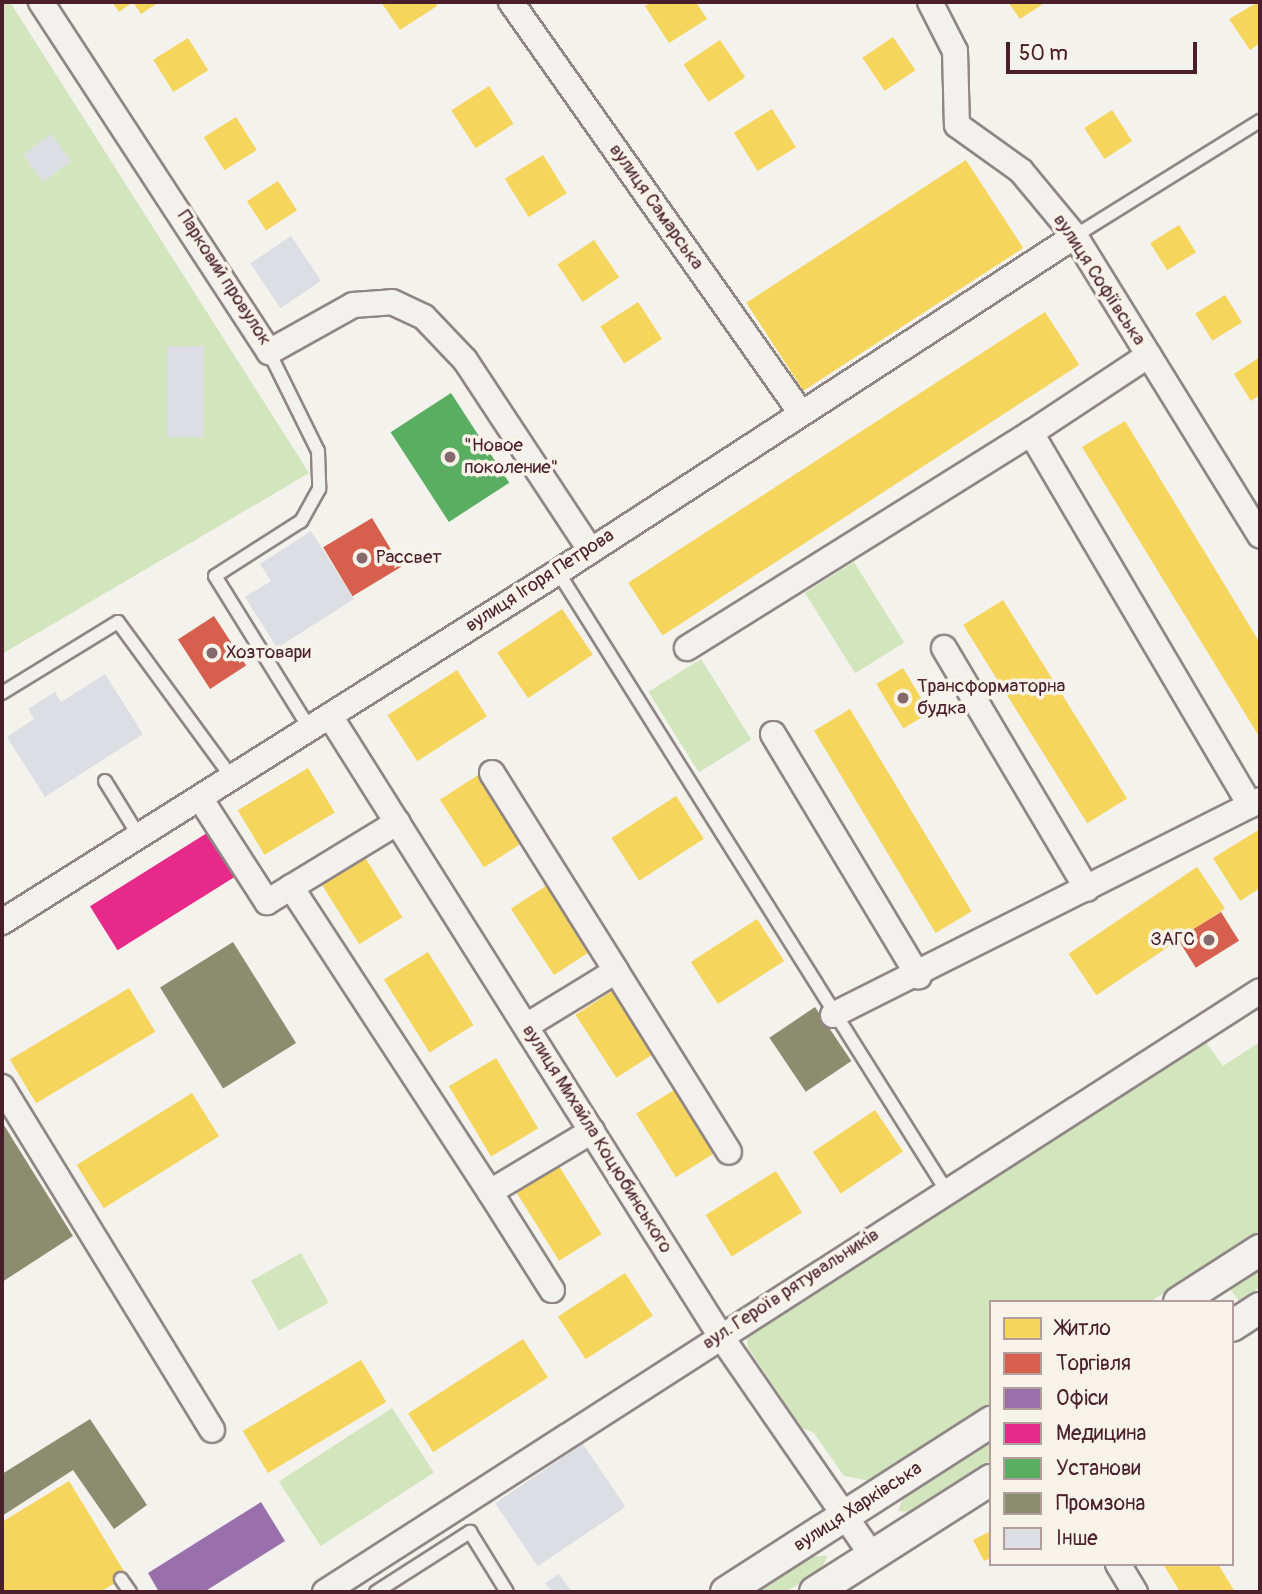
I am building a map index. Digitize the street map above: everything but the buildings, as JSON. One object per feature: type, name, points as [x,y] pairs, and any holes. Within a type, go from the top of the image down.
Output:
[{"type":"street","name":"Парковий провулок","points":[[41,2],[270,352],[353,304],[392,302],[424,317],[465,360],[589,548]]},
{"type":"street","name":"вулиця Самарська","points":[[511,2],[801,413]]},
{"type":"street","name":"вулиця Софіївська","points":[[930,2],[955,51],[957,125],[1021,171],[1075,236],[1260,535]]},
{"type":"street","name":"вулиця Ігоря Петрова","points":[[2,922],[558,572],[589,548],[1075,236]]},
{"type":"street","points":[[687,648],[1031,433],[1149,355]]},
{"type":"street","points":[[833,1016],[919,977],[1255,802],[1031,433]]},
{"type":"street","points":[[944,648],[1087,889]]},
{"type":"street","name":"вулиця Михайла Коцюбинського","points":[[320,722],[398,822],[720,1335],[872,1555]]},
{"type":"street","points":[[773,734],[919,977]]},
{"type":"street","points":[[492,773],[729,1152]]},
{"type":"street","points":[[200,798],[267,902],[398,822]]},
{"type":"street","points":[[291,887],[552,1290]]},
{"type":"street","points":[[526,1026],[616,971]]},
{"type":"street","name":"вул. Героїв рятувальників","points":[[325,1592],[720,1335],[1260,991]]},
{"type":"street","points":[[2,1087],[212,1430]]},
{"type":"street","points":[[490,1192],[592,1131]]},
{"type":"street","points":[[1182,1300],[1260,1250]]},
{"type":"street","name":"вулиця Харківська","points":[[726,1592],[989,1423]]},
{"type":"street","points":[[815,1592],[989,1481]]},
{"type":"street","points":[[1119,1566],[1135,1592]]},
{"type":"lane","points":[[1075,236],[1260,121]]},
{"type":"lane","points":[[270,352],[318,451],[319,489],[301,521],[215,576],[320,722]]},
{"type":"lane","points":[[558,572],[833,1016],[946,1190]]},
{"type":"lane","points":[[2,693],[118,621],[232,778]]},
{"type":"lane","points":[[105,781],[139,836]]},
{"type":"lane","points":[[376,1592],[470,1532],[507,1592]]},
{"type":"lane","points":[[121,1579],[130,1592]]},
{"type":"green space","points":[[2,2],[10,2],[309,473],[2,654]]},
{"type":"green space","points":[[854,562],[904,643],[855,673],[805,593]]},
{"type":"green space","points":[[701,659],[751,740],[699,772],[648,692]]},
{"type":"green space","points":[[1205,1041],[1223,1066],[1260,1042],[1260,1231],[1153,1300],[989,1300],[989,1405],[870,1481],[844,1476],[814,1433],[802,1428],[748,1348],[746,1333]]},
{"type":"green space","points":[[301,1253],[329,1303],[279,1330],[251,1281]]},
{"type":"green space","points":[[1260,1270],[1260,1287],[1239,1301],[1230,1289]]},
{"type":"green space","points":[[392,1408],[434,1473],[321,1546],[279,1482]]},
{"type":"green space","points":[[989,1444],[989,1461],[911,1512],[898,1511],[903,1499]]},
{"type":"green space","points":[[828,1555],[821,1570],[786,1592],[758,1592],[812,1557]]},
{"type":"place","name":"\"Новое поколение\"","points":[[450,457]]},
{"type":"place","name":"Рассвет","points":[[362,558]]},
{"type":"place","name":"Хозтовари","points":[[212,653]]},
{"type":"place","name":"Трансформаторна будка","points":[[903,698]]},
{"type":"place","name":"ЗАГС","points":[[1209,940]]}]
